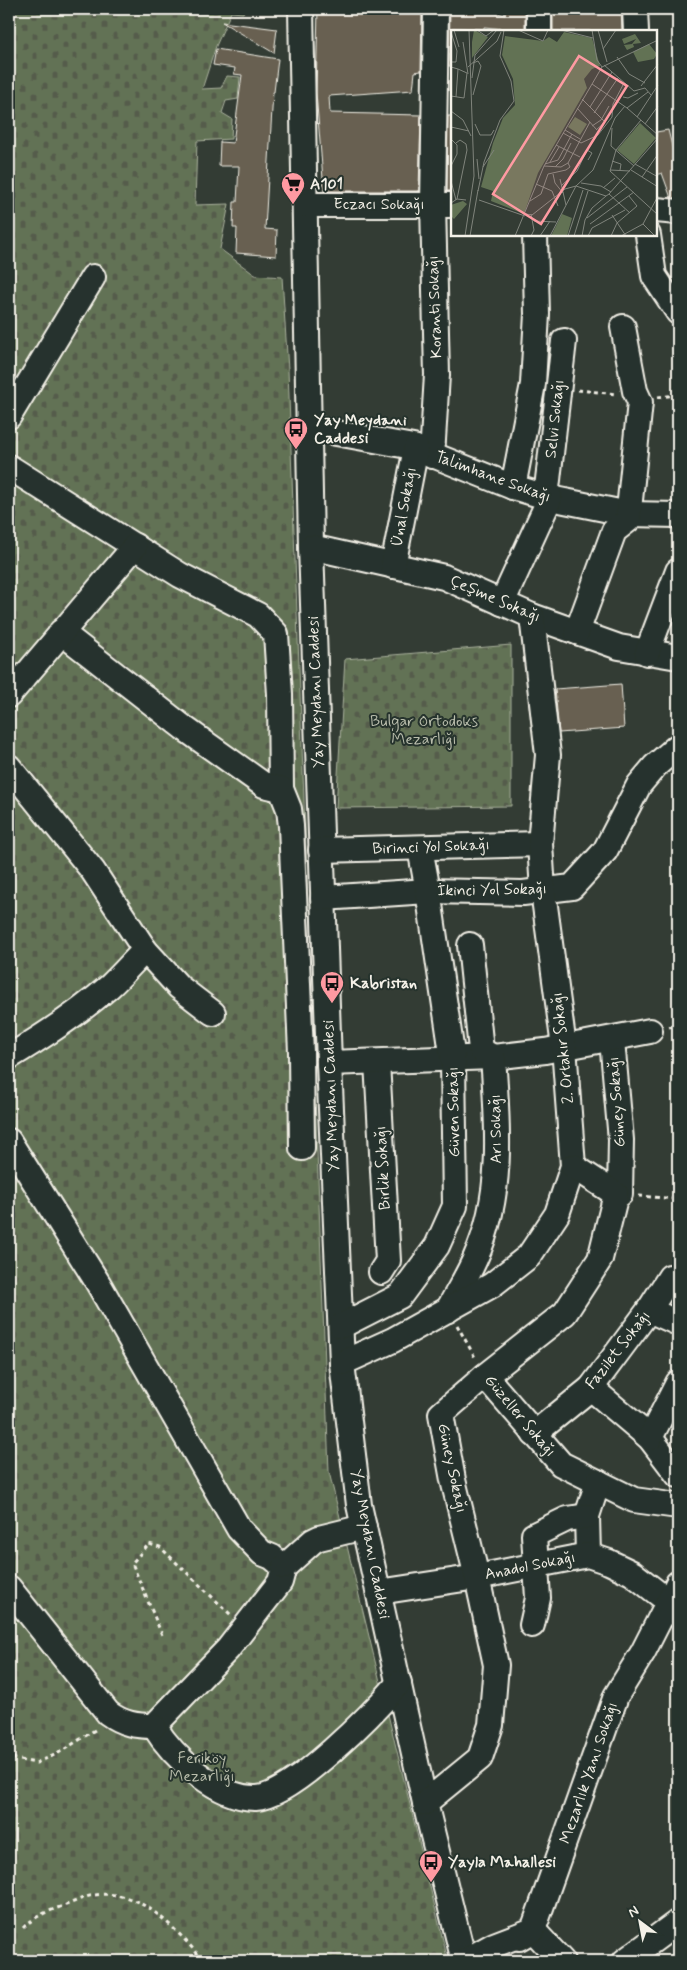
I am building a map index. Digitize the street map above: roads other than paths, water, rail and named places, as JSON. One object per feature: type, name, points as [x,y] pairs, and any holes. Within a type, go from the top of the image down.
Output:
[{"type":"street","name":"Yay Meydanı Caddesi","points":[[301,9],[306,205],[310,547],[342,1363],[359,1505],[426,1803],[465,1961]]},
{"type":"street","name":"Koranti Sokağı","points":[[424,452],[437,375],[442,204],[444,40],[436,9]]},
{"type":"street","points":[[539,9],[539,30]]},
{"type":"street","points":[[635,9],[636,30]]},
{"type":"street","name":"Eczacı Sokağı","points":[[306,205],[442,204]]},
{"type":"street","points":[[657,210],[678,212]]},
{"type":"street","points":[[513,487],[533,384],[537,314],[535,236]]},
{"type":"street","points":[[648,236],[654,276],[678,312]]},
{"type":"street","points":[[9,416],[93,277]]},
{"type":"street","points":[[577,632],[614,531],[628,520],[640,402],[635,391],[623,327]]},
{"type":"street","name":"Selvi Sokağı","points":[[502,603],[548,498],[564,341]]},
{"type":"street","name":"Talimhane Sokağı","points":[[309,428],[424,452],[513,487],[548,498],[628,514],[678,516]]},
{"type":"street","name":"Ünal Sokağı","points":[[393,566],[424,452]]},
{"type":"street","points":[[9,467],[180,575],[258,615],[276,634],[280,694],[281,789],[289,809],[291,826],[301,1052],[302,1148]]},
{"type":"street","points":[[9,695],[135,546]]},
{"type":"street","name":"Çeşme Sokağı","points":[[310,547],[444,577],[532,616],[620,647],[678,657]]},
{"type":"street","points":[[647,653],[678,571]]},
{"type":"street","name":"2. Ortakır Sokağı","points":[[342,1363],[393,1340],[492,1285],[529,1256],[557,1214],[573,1166],[564,1047],[544,891],[540,844],[548,755],[532,616]]},
{"type":"street","points":[[61,632],[184,728],[264,785],[281,789]]},
{"type":"street","name":"İkinci Yol Sokağı","points":[[323,898],[428,891],[524,893],[572,887],[605,851],[639,785],[655,766],[678,746]]},
{"type":"street","points":[[9,767],[93,870],[145,950],[179,987],[213,1013]]},
{"type":"street","name":"Birinci Yol Sokağı","points":[[321,850],[540,844]]},
{"type":"street","name":"Güven Sokağı","points":[[341,1326],[400,1296],[437,1246],[455,1206],[453,1060],[420,848]]},
{"type":"street","points":[[470,945],[481,1050],[493,1057]]},
{"type":"street","points":[[9,1057],[38,1040],[78,1012],[110,986],[145,950]]},
{"type":"street","points":[[329,1063],[453,1060],[493,1057],[612,1040],[650,1031]]},
{"type":"street","name":"Güney Sokağı","points":[[612,1040],[621,1140],[620,1194]]},
{"type":"street","name":"Arı Sokağı","points":[[448,1310],[475,1259],[493,1204],[498,1143],[498,1116],[493,1057]]},
{"type":"street","name":"Birlik Sokağı","points":[[377,1062],[388,1261],[381,1272]]},
{"type":"street","points":[[9,1141],[98,1283],[239,1529],[262,1553],[272,1557],[284,1567]]},
{"type":"street","name":"Güney Sokağı","points":[[426,1803],[480,1758],[491,1726],[496,1665],[453,1480],[440,1414],[565,1313],[600,1259],[616,1194],[573,1166]]},
{"type":"street","name":"Fazilet Sokağı","points":[[534,1434],[591,1388],[649,1310],[670,1277]]},
{"type":"street","points":[[649,1310],[678,1323]]},
{"type":"street","name":"Güzeller Sokağı","points":[[485,1376],[561,1464],[634,1500],[678,1506]]},
{"type":"street","points":[[650,1438],[678,1382]]},
{"type":"street","points":[[591,1388],[650,1438],[678,1475]]},
{"type":"street","points":[[588,1555],[587,1516],[598,1482]]},
{"type":"street","points":[[532,1625],[538,1598],[534,1535],[567,1519],[587,1516]]},
{"type":"street","points":[[9,1588],[108,1713],[120,1722],[139,1726],[154,1726],[228,1649],[280,1582],[284,1567],[313,1541],[364,1527]]},
{"type":"street","name":"Anadol Sokağı","points":[[378,1592],[477,1577],[588,1555],[632,1573],[675,1600]]},
{"type":"street","name":"Mezarlık Yanı Sokağı","points":[[533,1930],[616,1696],[675,1600]]},
{"type":"street","points":[[154,1726],[163,1741],[199,1776],[233,1795],[257,1798],[270,1795],[287,1785],[330,1754],[399,1683]]},
{"type":"street","points":[[625,1961],[678,1922]]},
{"type":"street","points":[[465,1961],[494,1945],[533,1930],[562,1961]]},
{"type":"place","name":"A101","points":[[293,205]]},
{"type":"place","name":"Yay Meydani Caddesi","points":[[296,450]]},
{"type":"place","name":"Kabristan","points":[[332,1004]]},
{"type":"place","name":"Yayla Mahallesi","points":[[431,1883]]},
{"type":"park label","name":"Bulgar Ortodoks Mezarlığı","points":[[424,730]]},
{"type":"park label","name":"Feriköy Mezarlığı","points":[[202,1767]]}]
